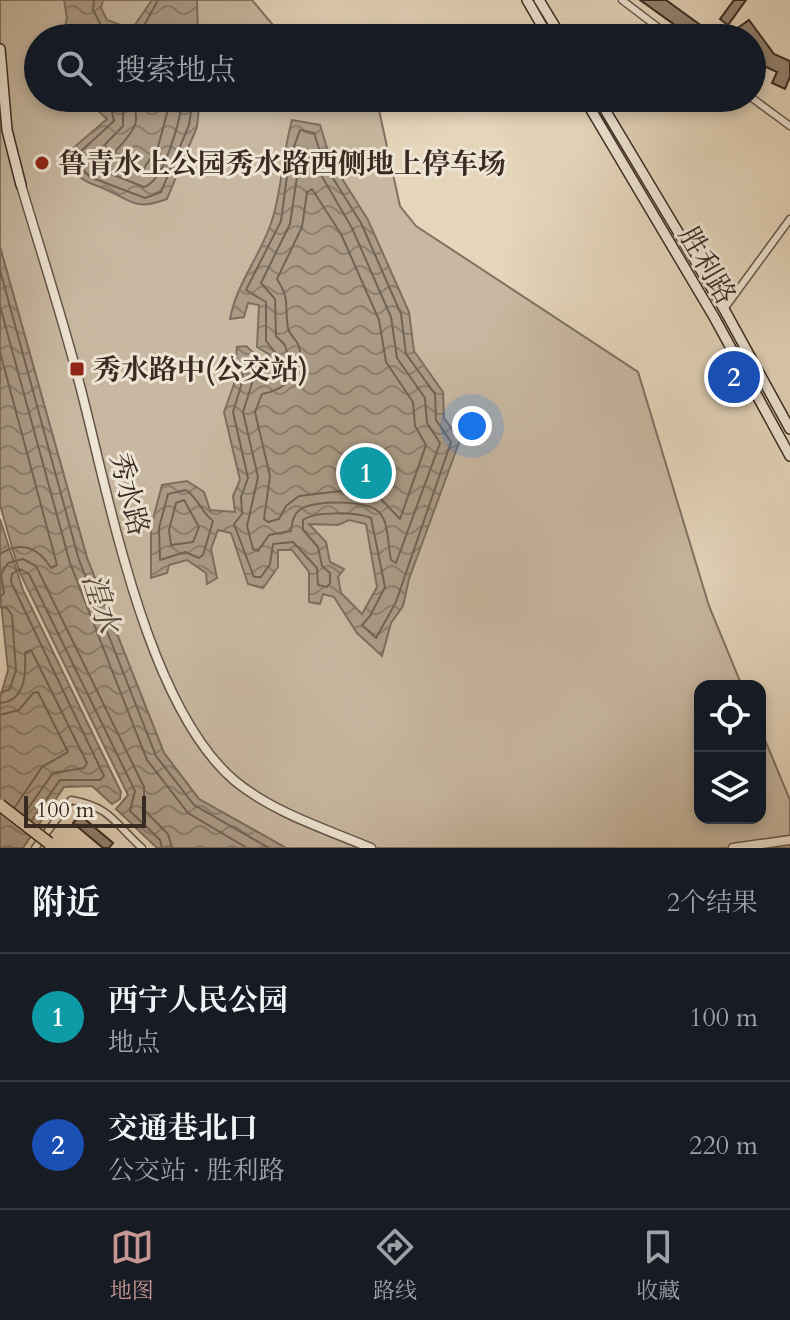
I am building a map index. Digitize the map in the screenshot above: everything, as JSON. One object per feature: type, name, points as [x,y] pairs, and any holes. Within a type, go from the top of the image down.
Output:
[{"type":"highway","points":[[0,805],[49,843]]},
{"type":"main road","points":[[527,0],[541,24]]},
{"type":"main road","points":[[539,0],[554,24]]},
{"type":"main road","name":"秀水路","points":[[0,49],[7,130],[21,185]]},
{"type":"main road","name":"胜利路","points":[[592,112],[714,317],[790,456]]},
{"type":"main road","name":"胜利路","points":[[606,112],[724,309],[790,429]]},
{"type":"street","points":[[622,0],[654,24]]},
{"type":"street","points":[[766,108],[790,126]]},
{"type":"street","name":"秀水路","points":[[21,185],[78,377],[119,546],[172,691],[196,738],[235,781],[291,815],[371,848]]},
{"type":"street","points":[[724,309],[790,219]]},
{"type":"street","points":[[35,848],[71,800],[93,804],[109,812],[142,848]]},
{"type":"street","points":[[733,848],[790,840]]},
{"type":"shaded area","points":[[0,0],[252,0],[272,24],[24,24],[24,112],[379,112],[400,206],[416,226],[638,372],[709,606],[740,680],[694,680],[694,824],[766,824],[766,742],[790,800],[790,848],[286,848],[199,799],[164,753],[87,558],[0,247]]},
{"type":"water","points":[[64,0],[103,0],[101,8],[107,20],[118,24],[66,24]]},
{"type":"water","points":[[152,0],[197,0],[198,24],[135,24]]},
{"type":"water","points":[[99,112],[199,112],[197,127],[167,199],[149,204],[131,202],[87,182],[67,164],[72,149],[107,119]]},
{"type":"water","points":[[292,120],[320,125],[331,161],[368,220],[409,312],[414,351],[443,392],[444,418],[460,440],[409,579],[403,606],[391,623],[382,656],[357,633],[334,597],[323,594],[320,604],[309,602],[309,572],[292,550],[278,550],[278,567],[263,588],[248,584],[231,533],[218,530],[211,549],[217,578],[207,584],[206,573],[187,560],[169,565],[167,573],[151,578],[151,527],[162,485],[187,481],[204,492],[210,510],[235,512],[233,496],[240,480],[224,412],[234,384],[237,347],[246,346],[266,364],[270,355],[257,347],[259,305],[248,303],[244,317],[230,319],[238,292],[269,230]],"holes":[[[349,520],[366,524],[377,587],[362,614],[341,593],[338,577],[344,569],[330,562],[326,542],[309,524],[338,525]]]},
{"type":"water","name":"湟水","points":[[0,247],[87,558],[164,753],[199,799],[286,848],[157,848],[116,809],[128,795],[19,571],[0,505]]},
{"type":"water","points":[[0,519],[23,590],[121,792],[120,799],[112,804],[92,786],[64,787],[23,848],[0,848],[0,698],[8,670],[0,593]]},
{"type":"building","points":[[640,0],[666,0],[699,24],[673,24]]},
{"type":"building","points":[[734,0],[746,0],[729,24],[720,19]]},
{"type":"building","points":[[766,43],[774,54],[790,61],[790,77],[785,89],[772,83],[777,72],[766,67]]},
{"type":"building","points":[[80,815],[113,843],[109,848],[103,848],[73,823]]},
{"type":"place","name":"鲁青水上公园秀水路西侧地上停车场","points":[[42,163]]},
{"type":"place","name":"秀水路中(公交站)","points":[[77,369]]},
{"type":"place","name":"交通巷北口","points":[[734,377]]},
{"type":"place","name":"西宁人民公园","points":[[366,473]]}]
